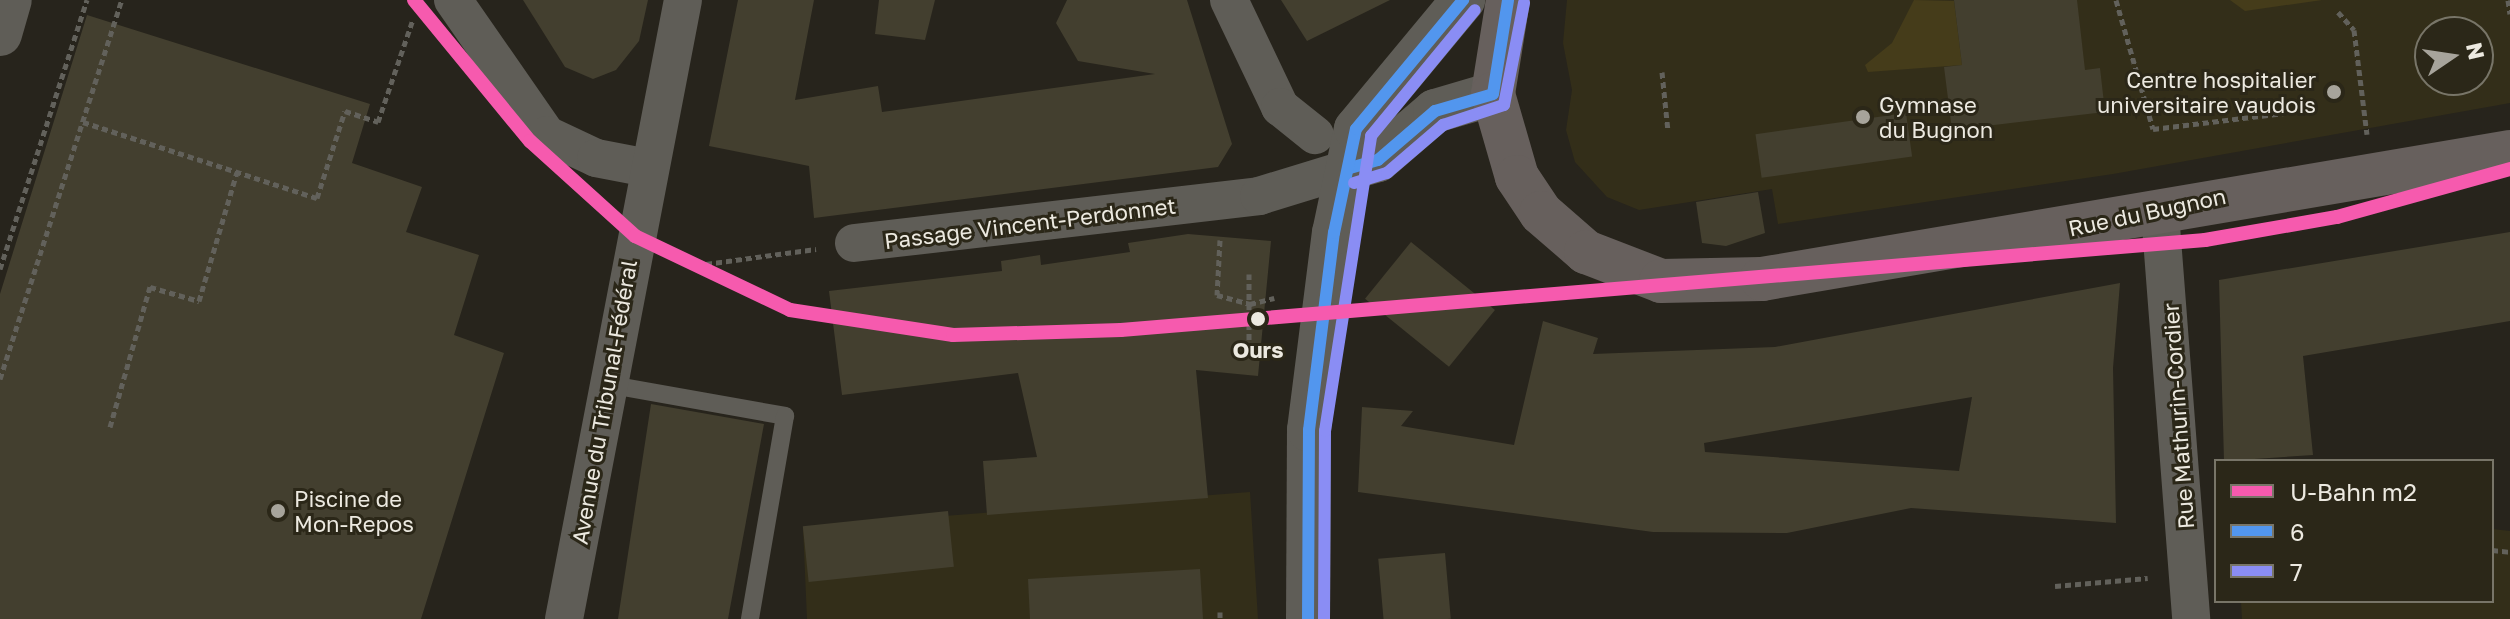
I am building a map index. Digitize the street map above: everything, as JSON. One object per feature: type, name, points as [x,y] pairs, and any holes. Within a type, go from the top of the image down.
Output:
[{"type":"main road","points":[[1493,94],[1508,0]]},
{"type":"main road","name":"Rue du Bugnon","points":[[1493,94],[1505,152],[1541,213],[1586,252],[1633,274],[1692,285],[2160,213],[2235,194],[2510,152]]},
{"type":"street","points":[[0,34],[10,0]]},
{"type":"street","points":[[453,0],[547,135],[596,158],[648,168]]},
{"type":"street","name":"Avenue du Tribunal-Fédéral","points":[[564,619],[606,384],[683,0]]},
{"type":"street","points":[[1229,0],[1280,107],[1315,135]]},
{"type":"street","points":[[1308,619],[1309,430],[1334,233],[1356,129],[1463,0]]},
{"type":"street","points":[[1350,168],[1378,160],[1435,111],[1493,94]]},
{"type":"street","name":"Passage Vincent-Perdonnet","points":[[854,243],[1259,196],[1350,168]]},
{"type":"street","name":"Rue Mathurin-Cordier","points":[[2160,213],[2191,619]]},
{"type":"lane","points":[[606,384],[785,416],[750,619]]},
{"type":"path","points":[[0,269],[87,0]]},
{"type":"path","points":[[0,379],[122,0]]},
{"type":"path","points":[[2116,0],[2153,129],[2284,113]]},
{"type":"path","points":[[2508,0],[2510,14]]},
{"type":"path","points":[[2338,12],[2354,30],[2368,143]]},
{"type":"path","points":[[83,122],[317,198],[345,111],[378,122],[413,19]]},
{"type":"path","points":[[1662,72],[1668,131]]},
{"type":"path","points":[[110,427],[150,287],[199,301],[237,172]]},
{"type":"path","points":[[1210,201],[1222,223],[1217,295],[1250,304],[1274,298]]},
{"type":"path","name":"Passage Vincent-Perdonnet","points":[[706,264],[854,243]]},
{"type":"path","points":[[1249,274],[1249,345]]},
{"type":"path","points":[[2055,586],[2149,578]]},
{"type":"shaded area","name":"Gymnase du Bugnon","points":[[1567,0],[2510,0],[2510,103],[2113,174],[1778,224],[1772,189],[1639,210],[1607,197],[1575,162],[1566,130],[1572,90],[1563,43]]},
{"type":"shaded area","points":[[1914,0],[1954,1],[1962,65],[1868,72],[1865,65],[1892,43]]},
{"type":"shaded area","points":[[2230,0],[2322,0],[2245,11]]},
{"type":"shaded area","points":[[1250,492],[1258,619],[807,619],[803,527]]},
{"type":"shaded area","points":[[2494,529],[2510,531],[2510,619],[2242,619],[2241,603],[2494,603]]},
{"type":"building","points":[[523,0],[648,0],[639,41],[616,70],[593,79],[565,67]]},
{"type":"building","points":[[738,0],[814,0],[795,100],[878,86],[882,112],[1155,74],[1078,61],[1056,23],[1067,0],[1187,0],[1232,144],[1218,167],[814,218],[809,166],[709,146]]},
{"type":"building","points":[[879,0],[935,0],[925,40],[875,34]]},
{"type":"building","points":[[1281,0],[1390,0],[1307,41]]},
{"type":"building","points":[[1954,0],[2077,0],[2085,70],[2100,68],[2105,112],[1952,130],[1944,67],[1962,65]]},
{"type":"building","points":[[87,15],[370,104],[352,163],[422,187],[406,232],[479,255],[454,335],[504,353],[421,619],[0,619],[0,294]]},
{"type":"building","points":[[1906,113],[1912,157],[1762,178],[1755,134]]},
{"type":"building","points":[[1758,192],[1765,233],[1726,246],[1702,243],[1696,202]]},
{"type":"building","points":[[2510,232],[2510,321],[2303,356],[2313,455],[2224,459],[2219,280]]},
{"type":"building","points":[[1188,234],[1271,241],[1258,376],[1196,370],[1208,498],[987,515],[983,461],[1037,457],[1018,373],[842,395],[829,291],[1002,271],[1001,261],[1040,255],[1041,265],[1130,252],[1128,243]]},
{"type":"building","points":[[1411,242],[1495,310],[1449,367],[1365,299]]},
{"type":"building","points":[[2120,283],[2113,368],[2116,523],[1911,508],[1787,533],[1653,532],[1358,492],[1362,407],[1413,411],[1401,426],[1514,445],[1543,321],[1598,338],[1593,354],[1775,347]],"holes":[[[1972,397],[1959,471],[1705,452],[1704,443]]]},
{"type":"building","points":[[651,404],[764,424],[728,619],[618,619]]},
{"type":"building","points":[[948,511],[954,567],[809,582],[803,526]]},
{"type":"building","points":[[1445,553],[1451,619],[1384,619],[1378,559]]},
{"type":"building","points":[[1200,569],[1203,619],[1030,619],[1028,579]]},
{"type":"metro line","name":"m2","points":[[414,0],[530,141],[635,236],[790,310],[953,335],[1121,330],[2205,240],[2337,217],[2510,169]]},
{"type":"transit line","name":"6","points":[[1308,619],[1309,430],[1334,233],[1356,129],[1463,0]]},
{"type":"transit line","name":"6","points":[[1350,168],[1378,160],[1435,111],[1493,94],[1508,0]]},
{"type":"transit line","name":"7","points":[[1354,183],[1387,173],[1443,125],[1504,105],[1524,3]]},
{"type":"transit line","name":"7","points":[[1324,619],[1325,431],[1371,136],[1475,10]]},
{"type":"place","name":"Centre hospitalier universitaire vaudois","points":[[2334,92]]},
{"type":"place","name":"Gymnase du Bugnon","points":[[1863,117]]},
{"type":"place","name":"Ours","points":[[1258,319]]},
{"type":"place","name":"Piscine de Mon-Repos","points":[[278,511]]}]
